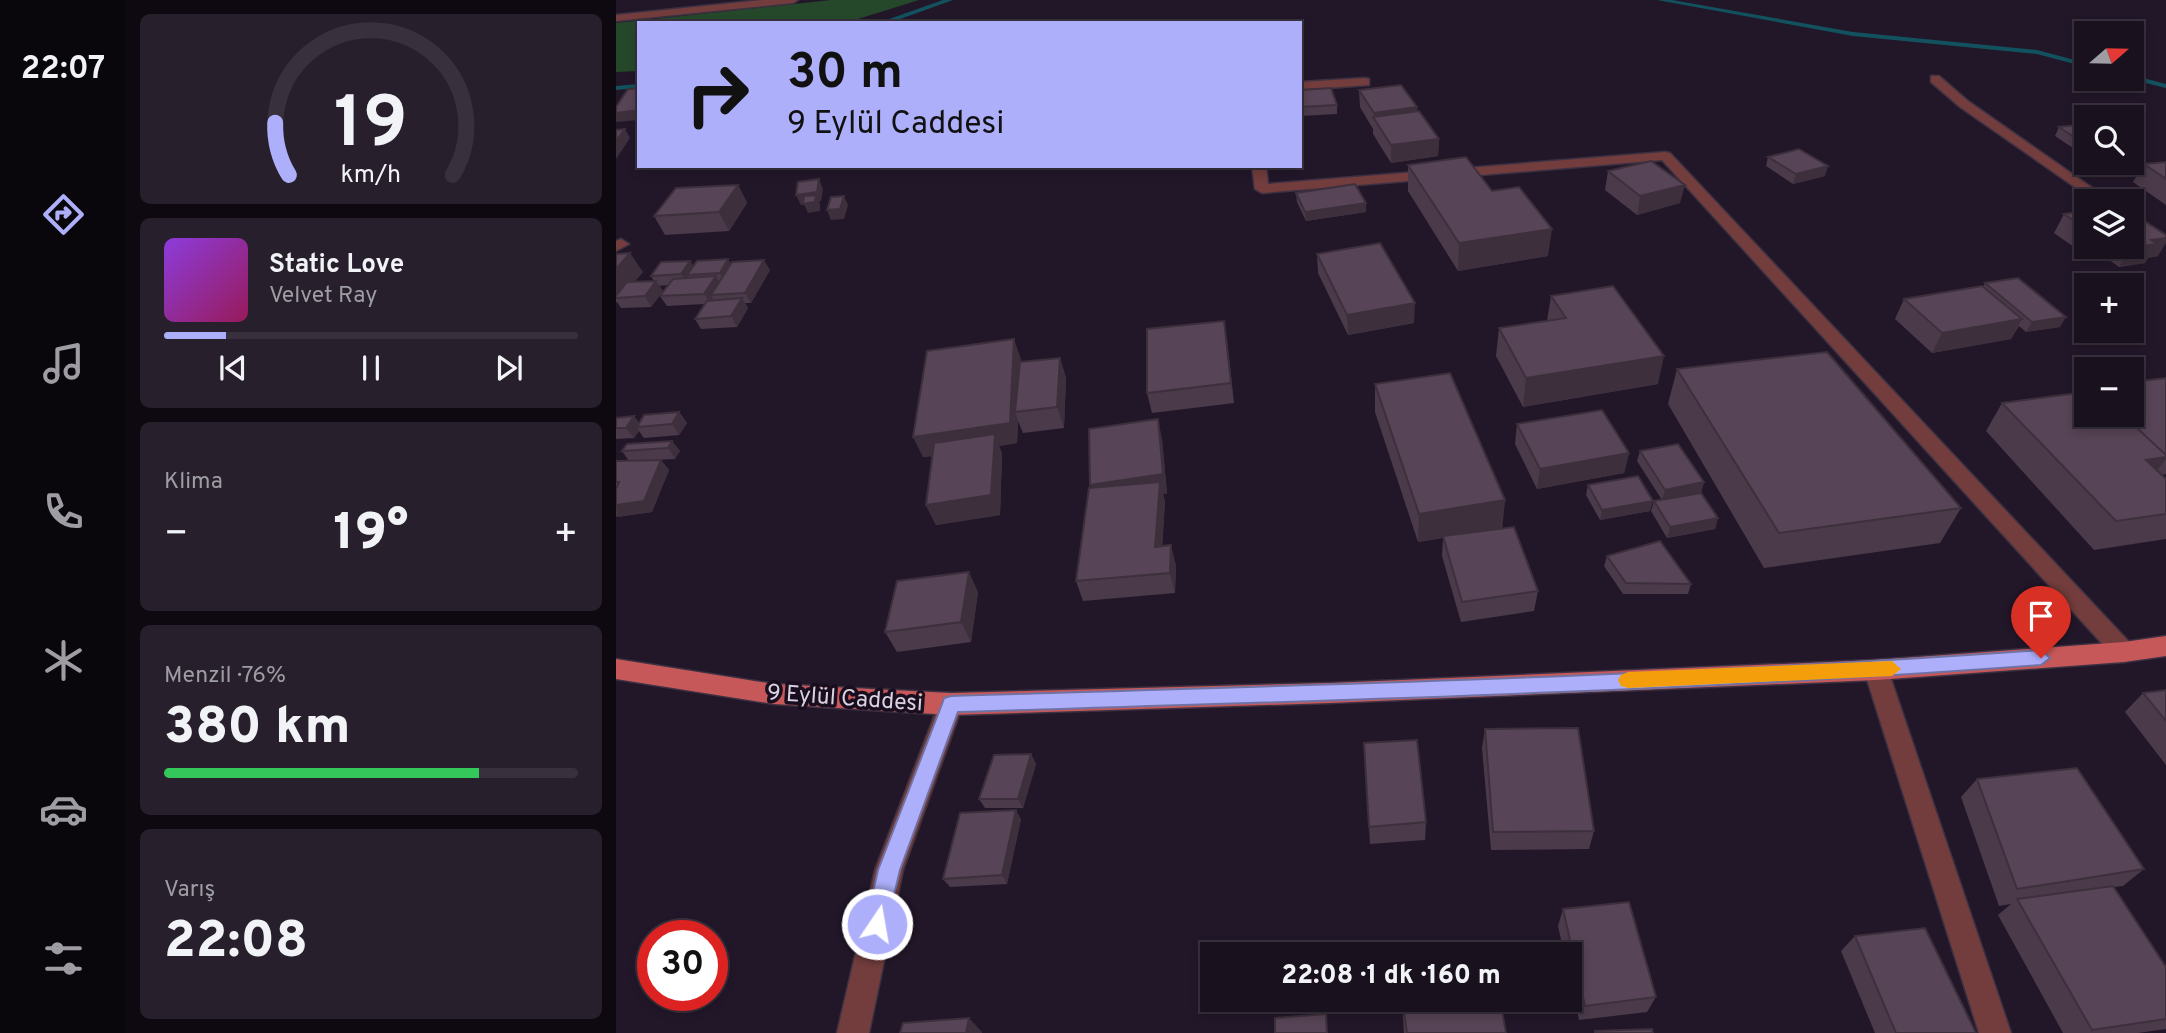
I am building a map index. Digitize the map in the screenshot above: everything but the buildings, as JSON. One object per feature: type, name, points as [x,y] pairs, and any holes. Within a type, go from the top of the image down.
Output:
[{"type":"main road","name":"9 Eylül Caddesi","points":[[616,669],[774,694],[951,704],[1330,693],[1876,670],[2124,652],[2166,646]]},
{"type":"street","points":[[616,18],[793,0]]},
{"type":"street","points":[[1935,79],[1964,104],[2087,189]]},
{"type":"street","points":[[1302,86],[1364,82]]},
{"type":"street","points":[[1259,168],[1262,189],[1665,156],[2124,652]]},
{"type":"street","points":[[1876,670],[1995,1033]]},
{"type":"street","points":[[853,1033],[889,870],[951,704]]},
{"type":"green space","points":[[831,0],[919,0],[851,21],[637,21],[637,71],[616,72],[616,23]]},
{"type":"waterway","points":[[887,21],[950,0]]},
{"type":"waterway","points":[[1660,0],[1853,34],[2037,52],[2074,62]]},
{"type":"waterway","points":[[2144,80],[2166,86]]},
{"type":"waterway","points":[[616,88],[637,86]]},
{"type":"slow traffic","points":[[1628,680],[1892,669]]},
{"type":"route","points":[[877,924],[889,870],[951,704],[1330,693],[1876,670],[2041,658]]}]
